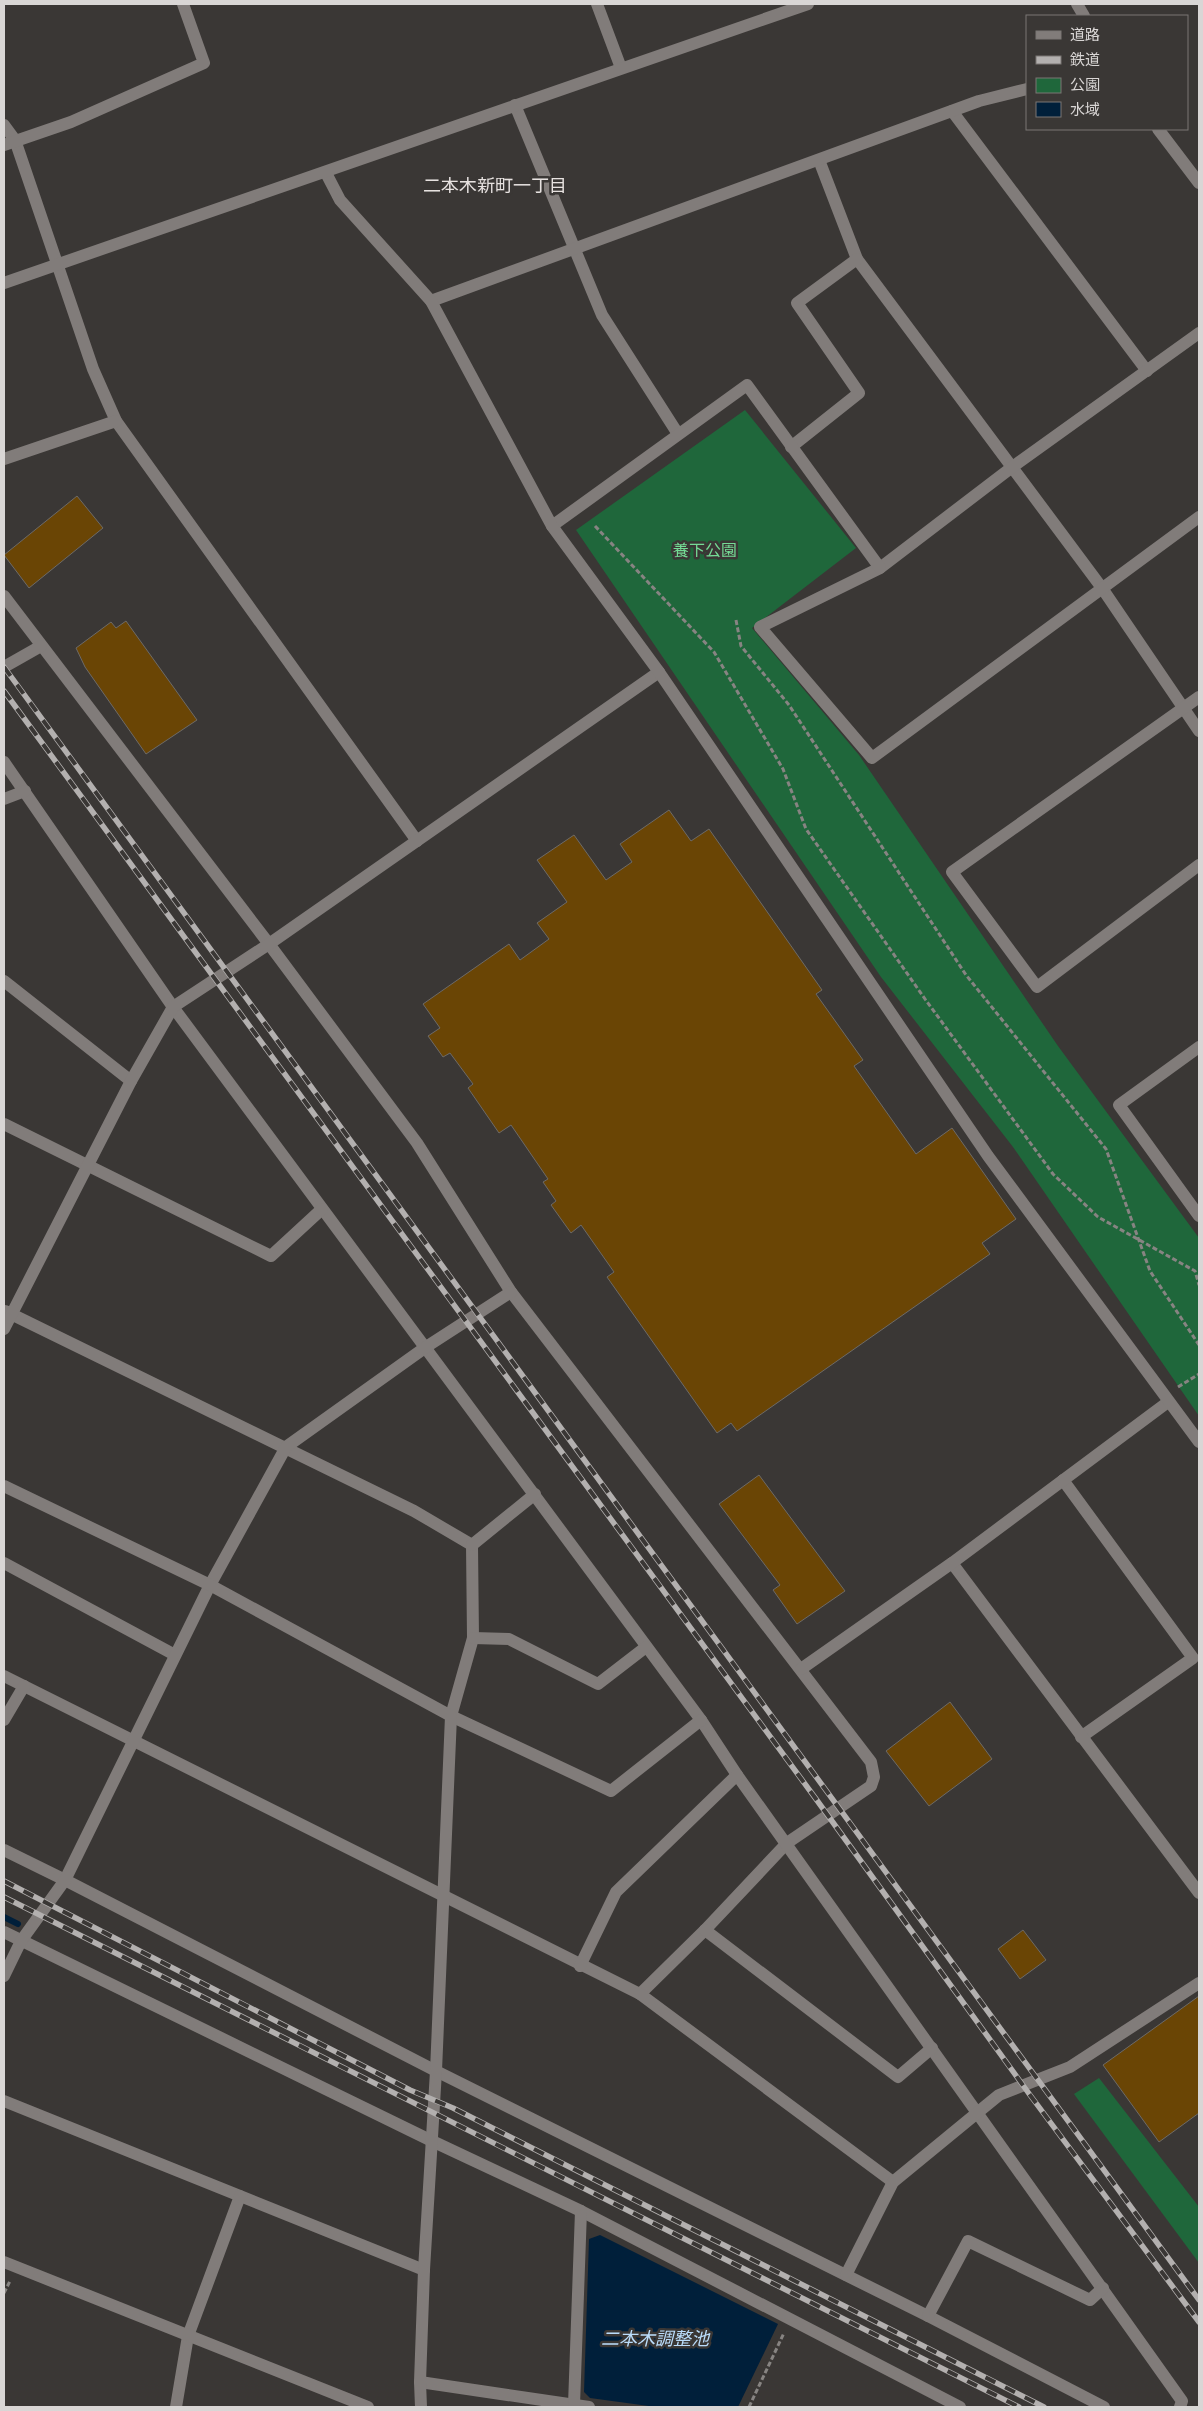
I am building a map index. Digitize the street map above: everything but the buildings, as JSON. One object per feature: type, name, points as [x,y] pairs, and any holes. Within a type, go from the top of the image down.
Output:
[{"type":"street","points":[[9,142],[71,122],[204,63],[183,4]]},
{"type":"street","points":[[597,4],[621,68]]},
{"type":"street","points":[[4,283],[326,173],[515,105],[808,4]]},
{"type":"street","points":[[1077,4],[1083,15]]},
{"type":"street","points":[[431,301],[980,101],[1026,89]]},
{"type":"street","points":[[515,105],[602,315],[678,434]]},
{"type":"street","points":[[952,111],[1147,371]]},
{"type":"street","points":[[4,125],[93,369],[116,421],[416,841]]},
{"type":"street","points":[[1159,130],[1199,184]]},
{"type":"street","points":[[819,160],[857,259],[1102,588],[1199,731]]},
{"type":"street","points":[[326,173],[340,200],[431,301],[552,526],[659,672],[988,1156],[1199,1442]]},
{"type":"street","points":[[791,447],[859,393],[798,303],[857,259]]},
{"type":"street","points":[[1199,334],[1011,468],[880,568],[760,627],[872,758],[1199,517]]},
{"type":"street","points":[[552,526],[747,386],[880,568]]},
{"type":"street","points":[[4,459],[116,421]]},
{"type":"street","points":[[4,596],[269,944],[417,1143],[511,1292],[871,1762],[874,1777],[871,1786],[787,1843],[705,1930],[640,1994]]},
{"type":"street","points":[[4,667],[41,646]]},
{"type":"street","points":[[4,1329],[7,1312],[131,1081],[173,1007],[269,944],[659,672]]},
{"type":"street","points":[[1199,697],[952,872],[1037,987],[1199,865]]},
{"type":"street","points":[[4,762],[26,791],[173,1007],[701,1720],[737,1775],[1182,2401],[1180,2407]]},
{"type":"street","points":[[4,799],[26,791]]},
{"type":"street","points":[[4,981],[131,1081]]},
{"type":"street","points":[[1199,1047],[1119,1105],[1199,1216]]},
{"type":"street","points":[[4,1124],[271,1256],[322,1209]]},
{"type":"street","points":[[4,1976],[21,1941],[65,1880],[210,1585],[286,1447],[426,1347],[511,1292]]},
{"type":"street","points":[[7,1312],[414,1511],[472,1545]]},
{"type":"street","points":[[801,1669],[952,1563],[1168,1402]]},
{"type":"street","points":[[1063,1480],[1192,1658],[1081,1737]]},
{"type":"street","points":[[4,1486],[210,1585],[451,1716],[610,1791],[701,1720]]},
{"type":"street","points":[[472,1545],[535,1494]]},
{"type":"street","points":[[421,2407],[420,2382],[424,2270],[436,2071],[451,1716],[473,1638],[472,1545]]},
{"type":"street","points":[[4,1563],[175,1655]]},
{"type":"street","points":[[952,1563],[1199,1893]]},
{"type":"street","points":[[473,1638],[509,1639],[598,1684],[646,1648]]},
{"type":"street","points":[[4,1676],[580,1966],[640,1994],[893,2182]]},
{"type":"street","points":[[4,1720],[24,1686]]},
{"type":"street","points":[[580,1966],[616,1892],[737,1775]]},
{"type":"street","points":[[4,1850],[436,2071],[928,2316],[1104,2407]]},
{"type":"street","points":[[705,1930],[898,2077],[932,2048]]},
{"type":"street","points":[[4,1932],[432,2141],[582,2211],[960,2407]]},
{"type":"street","points":[[846,2275],[893,2182],[976,2113],[999,2096],[1070,2066],[1199,1983]]},
{"type":"street","points":[[4,2101],[424,2270]]},
{"type":"street","points":[[176,2407],[188,2336],[240,2196]]},
{"type":"street","points":[[574,2405],[582,2211]]},
{"type":"street","points":[[928,2316],[968,2241],[1090,2300],[1102,2288]]},
{"type":"street","points":[[4,2262],[368,2407]]},
{"type":"street","points":[[420,2382],[589,2407]]},
{"type":"path","points":[[595,526],[714,652],[783,769],[806,829],[919,990],[1053,1174],[1098,1217],[1194,1271],[1199,1285]]},
{"type":"path","points":[[736,620],[741,646],[789,705],[966,975],[1106,1149],[1150,1271],[1199,1344]]},
{"type":"path","points":[[1180,1386],[1199,1374]]},
{"type":"path","points":[[749,2407],[790,2320]]},
{"type":"green space","name":"養下公園","points":[[745,410],[856,548],[752,628],[859,755],[1058,1046],[1199,1238],[1199,1416],[1013,1147],[881,977],[576,530]]},
{"type":"green space","points":[[1099,2078],[1199,2207],[1199,2263],[1074,2094]]},
{"type":"water","name":"二本木調整池","points":[[600,2235],[778,2324],[738,2407],[656,2407],[590,2398],[584,2392],[589,2239]]},
{"type":"waterway","points":[[4,1917],[18,1924]]},
{"type":"railway","points":[[4,667],[1199,2300]]},
{"type":"railway","points":[[4,691],[816,1799],[1030,2095],[1199,2322]]},
{"type":"railway","points":[[4,1881],[410,2090],[453,2108],[1044,2407]]},
{"type":"railway","points":[[4,1897],[1019,2407]]},
{"type":"district","name":"二本木新町一丁目","points":[[495,185]]}]
